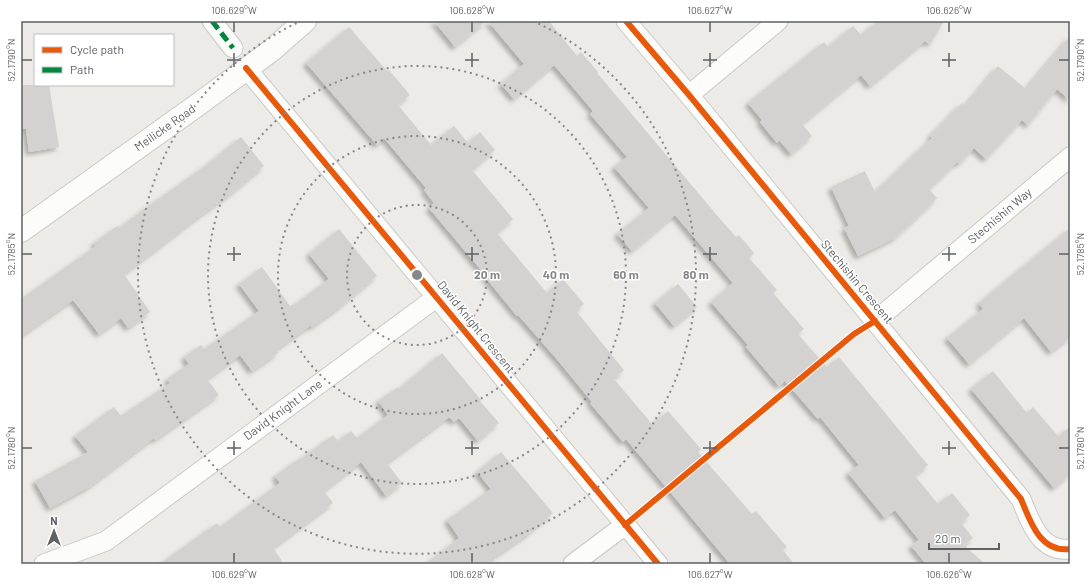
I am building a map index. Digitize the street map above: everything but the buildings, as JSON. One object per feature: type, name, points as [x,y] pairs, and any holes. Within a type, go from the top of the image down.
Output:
[{"type":"street","points":[[212,21],[233,48]]},
{"type":"street","name":"Meilicke Road","points":[[21,231],[272,50],[305,21]]},
{"type":"street","name":"Stechishin Crescent","points":[[626,21],[689,95],[1021,499],[1030,520],[1044,543],[1054,548],[1065,550],[1070,549]]},
{"type":"street","points":[[689,95],[778,21]]},
{"type":"street","name":"David Knight Crescent","points":[[246,68],[658,564]]},
{"type":"street","name":"Stechishin Way","points":[[875,321],[1070,157]]},
{"type":"street","name":"David Knight Lane","points":[[44,564],[106,541],[437,297]]},
{"type":"street","points":[[573,564],[625,525]]},
{"type":"marked path","points":[[212,21],[233,48]]},
{"type":"cycle path","points":[[626,21],[689,95],[1021,499],[1028,517],[1038,534],[1051,546],[1060,549],[1070,549]]},
{"type":"cycle path","points":[[246,68],[658,564]]},
{"type":"cycle path","points":[[625,525],[854,334],[875,321]]}]
